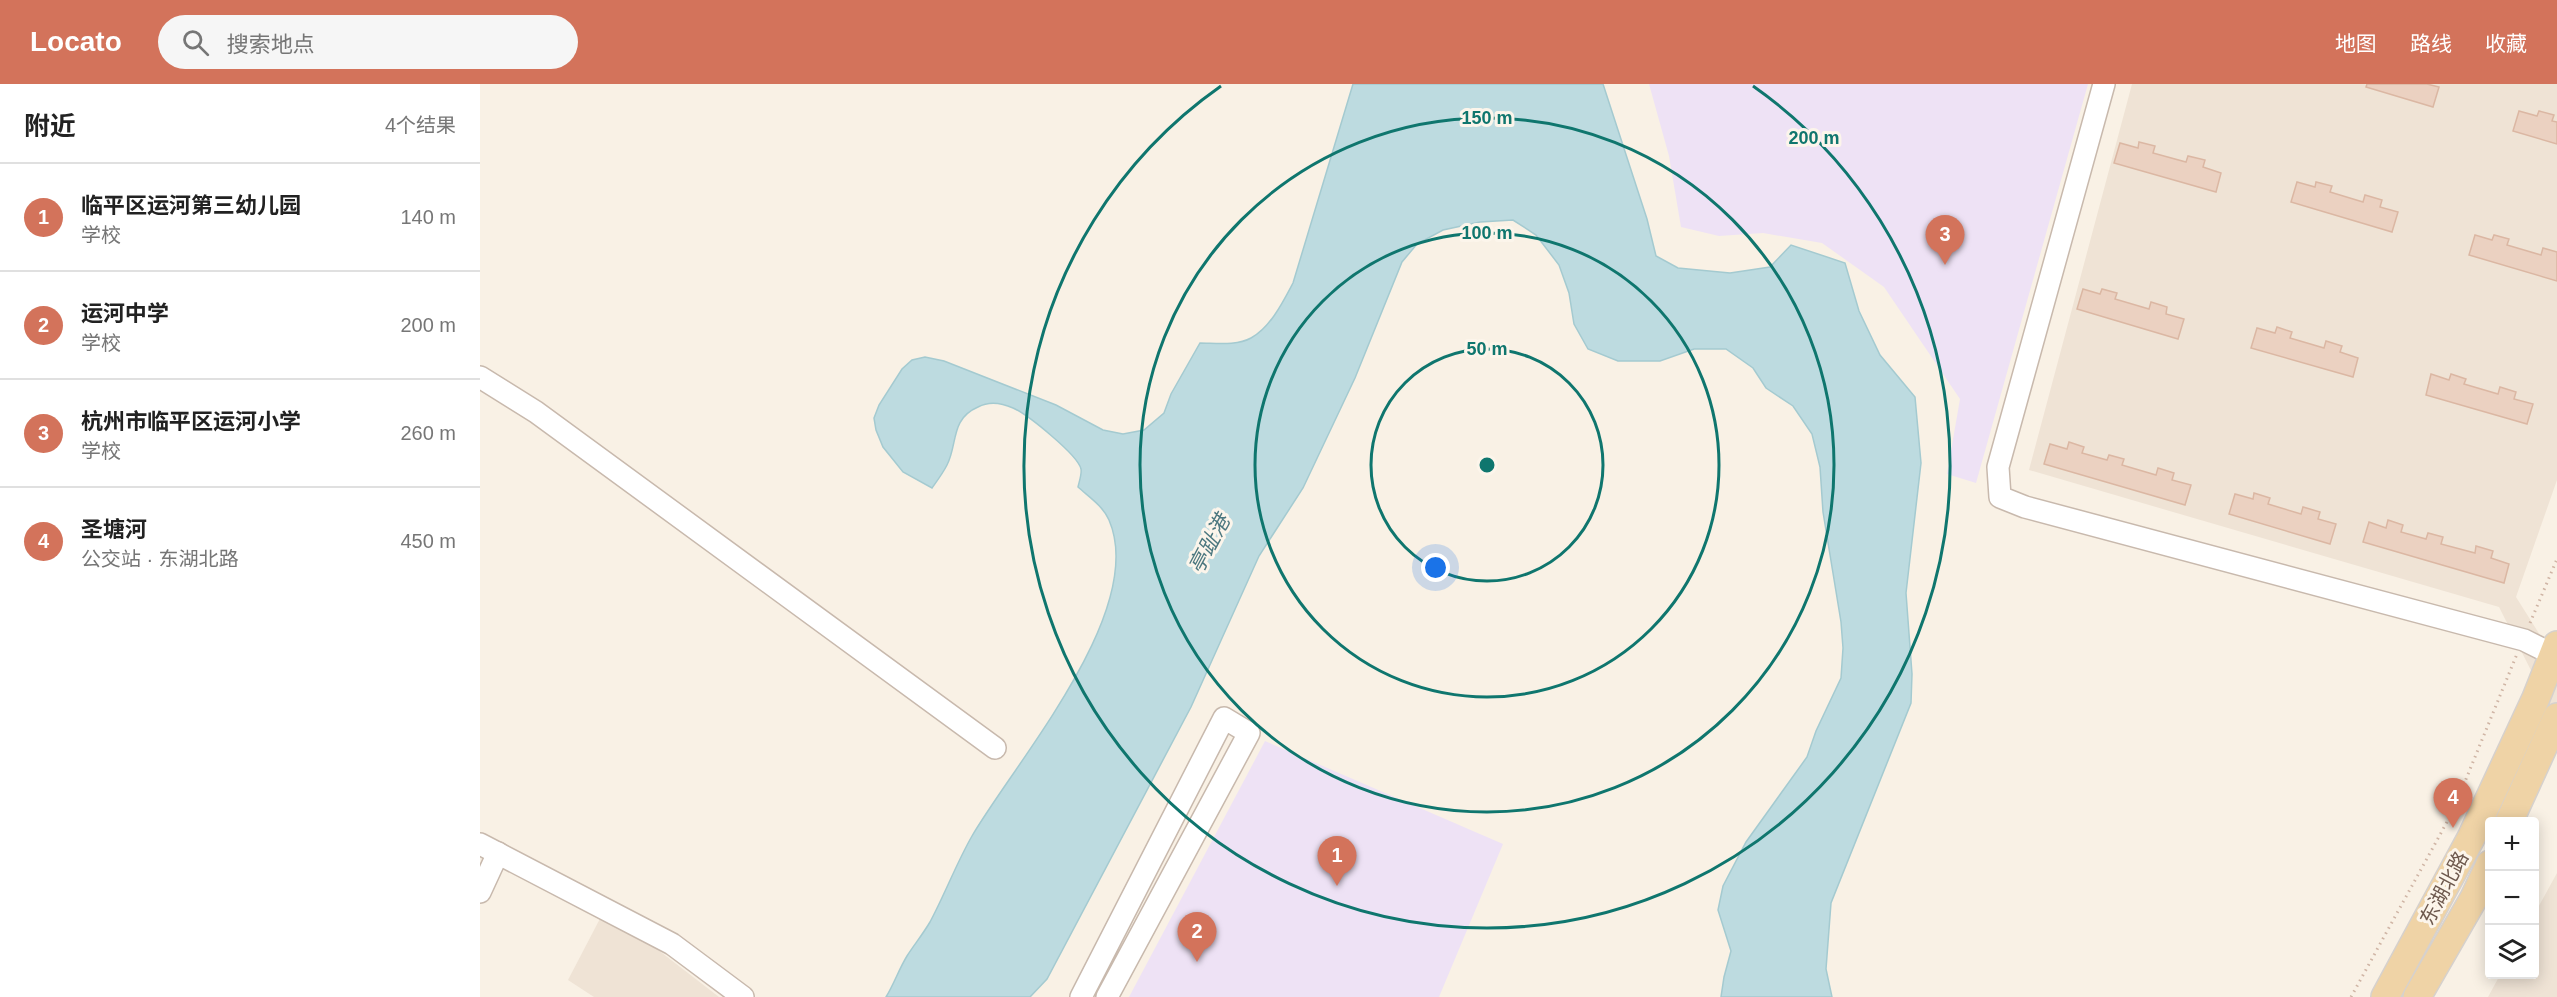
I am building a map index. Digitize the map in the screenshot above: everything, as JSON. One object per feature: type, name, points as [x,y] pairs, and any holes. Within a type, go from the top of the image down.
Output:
[{"type":"main road","name":"东湖北路","points":[[2385,997],[2471,838],[2555,650]]},
{"type":"main road","points":[[2511,817],[2556,724]]},
{"type":"main road","name":"东湖北路","points":[[2417,997],[2474,898],[2487,871]]},
{"type":"street","points":[[2104,84],[1998,467],[2000,497],[2025,507],[2555,650]]},
{"type":"street","points":[[480,377],[536,412],[995,748]]},
{"type":"street","points":[[1081,997],[1224,718],[1249,733],[1107,997]]},
{"type":"street","points":[[480,892],[489,848],[672,944],[743,997]]},
{"type":"path","points":[[2351,997],[2453,811],[2557,559]]},
{"type":"shaded area","points":[[1649,84],[2088,84],[1976,483],[1947,474],[1960,399],[1884,287],[1822,243],[1763,233],[1719,236],[1681,227],[1669,156]]},
{"type":"shaded area","points":[[2132,84],[2557,84],[2557,480],[2516,597],[2557,662],[2557,722],[2499,607],[2029,470]]},
{"type":"shaded area","points":[[1265,741],[1503,844],[1439,997],[1129,997]]},
{"type":"shaded area","points":[[2557,873],[2557,997],[2488,997],[2498,979],[2539,979],[2539,906]]},
{"type":"shaded area","points":[[605,909],[719,997],[594,997],[568,980]]},
{"type":"water","name":"亭趾港","points":[[1353,84],[1603,84],[1647,219],[1656,256],[1678,268],[1730,273],[1770,267],[1791,245],[1845,263],[1859,311],[1880,355],[1915,397],[1921,463],[1906,593],[1912,674],[1911,703],[1831,903],[1826,969],[1832,997],[1721,997],[1731,951],[1718,910],[1723,886],[1746,842],[1807,757],[1816,731],[1841,678],[1843,648],[1841,622],[1823,512],[1820,467],[1812,434],[1793,406],[1766,388],[1753,368],[1726,349],[1694,349],[1660,361],[1618,361],[1588,349],[1574,324],[1569,293],[1559,265],[1536,235],[1513,220],[1480,222],[1443,230],[1417,244],[1402,262],[1355,378],[1303,488],[1259,556],[1191,707],[1047,979],[1030,997],[886,997],[907,956],[930,922],[972,836],[1072,684],[1094,640],[1110,597],[1116,556],[1109,520],[1103,510],[1078,487],[1081,469],[1078,463],[1040,426],[1020,412],[1004,405],[991,403],[969,412],[959,425],[947,465],[932,488],[903,472],[883,447],[874,418],[879,405],[902,369],[912,360],[925,357],[944,361],[1056,405],[1103,430],[1123,434],[1144,430],[1164,413],[1171,394],[1200,343],[1219,344],[1245,341],[1264,328],[1280,306],[1293,283]]},
{"type":"building","points":[[2367,84],[2427,84],[2439,87],[2433,107],[2366,87]]},
{"type":"building","points":[[2519,111],[2537,116],[2539,111],[2554,115],[2552,121],[2557,122],[2557,144],[2513,131]]},
{"type":"building","points":[[2139,142],[2155,146],[2153,153],[2186,162],[2188,156],[2205,160],[2203,167],[2221,173],[2216,192],[2114,163],[2120,143],[2138,148]]},
{"type":"building","points":[[2297,182],[2315,187],[2316,182],[2332,186],[2330,192],[2363,202],[2365,195],[2382,200],[2380,207],[2398,212],[2392,232],[2291,202]]},
{"type":"building","points":[[2475,235],[2492,240],[2494,235],[2509,239],[2507,245],[2541,255],[2543,248],[2557,252],[2557,281],[2469,255]]},
{"type":"building","points":[[2083,289],[2100,294],[2102,289],[2117,293],[2115,299],[2149,309],[2151,302],[2167,307],[2166,314],[2184,319],[2178,339],[2077,309]]},
{"type":"building","points":[[2277,327],[2292,332],[2290,338],[2324,348],[2326,341],[2342,346],[2340,352],[2358,358],[2353,377],[2251,348],[2257,328],[2275,333]]},
{"type":"building","points":[[2431,374],[2449,380],[2451,374],[2466,379],[2464,384],[2498,394],[2500,387],[2516,392],[2514,399],[2533,404],[2527,424],[2426,395]]},
{"type":"building","points":[[2069,442],[2084,447],[2082,453],[2107,460],[2109,455],[2124,459],[2122,465],[2156,475],[2158,468],[2174,473],[2172,480],[2191,485],[2185,505],[2044,464],[2050,444],[2067,449]]},
{"type":"building","points":[[2254,493],[2270,498],[2268,504],[2301,514],[2303,507],[2320,512],[2318,519],[2336,524],[2330,544],[2229,514],[2235,494],[2253,499]]},
{"type":"building","points":[[2388,520],[2403,525],[2401,532],[2426,539],[2428,533],[2443,537],[2441,544],[2475,553],[2476,546],[2493,551],[2491,558],[2509,564],[2504,583],[2363,542],[2369,522],[2386,528]]},
{"type":"place","name":"杭州市临平区运河小学","points":[[1945,265]]},
{"type":"place","name":"圣塘河","points":[[2453,828]]},
{"type":"place","name":"临平区运河第三幼儿园","points":[[1337,886]]},
{"type":"place","name":"运河中学","points":[[1197,962]]}]
